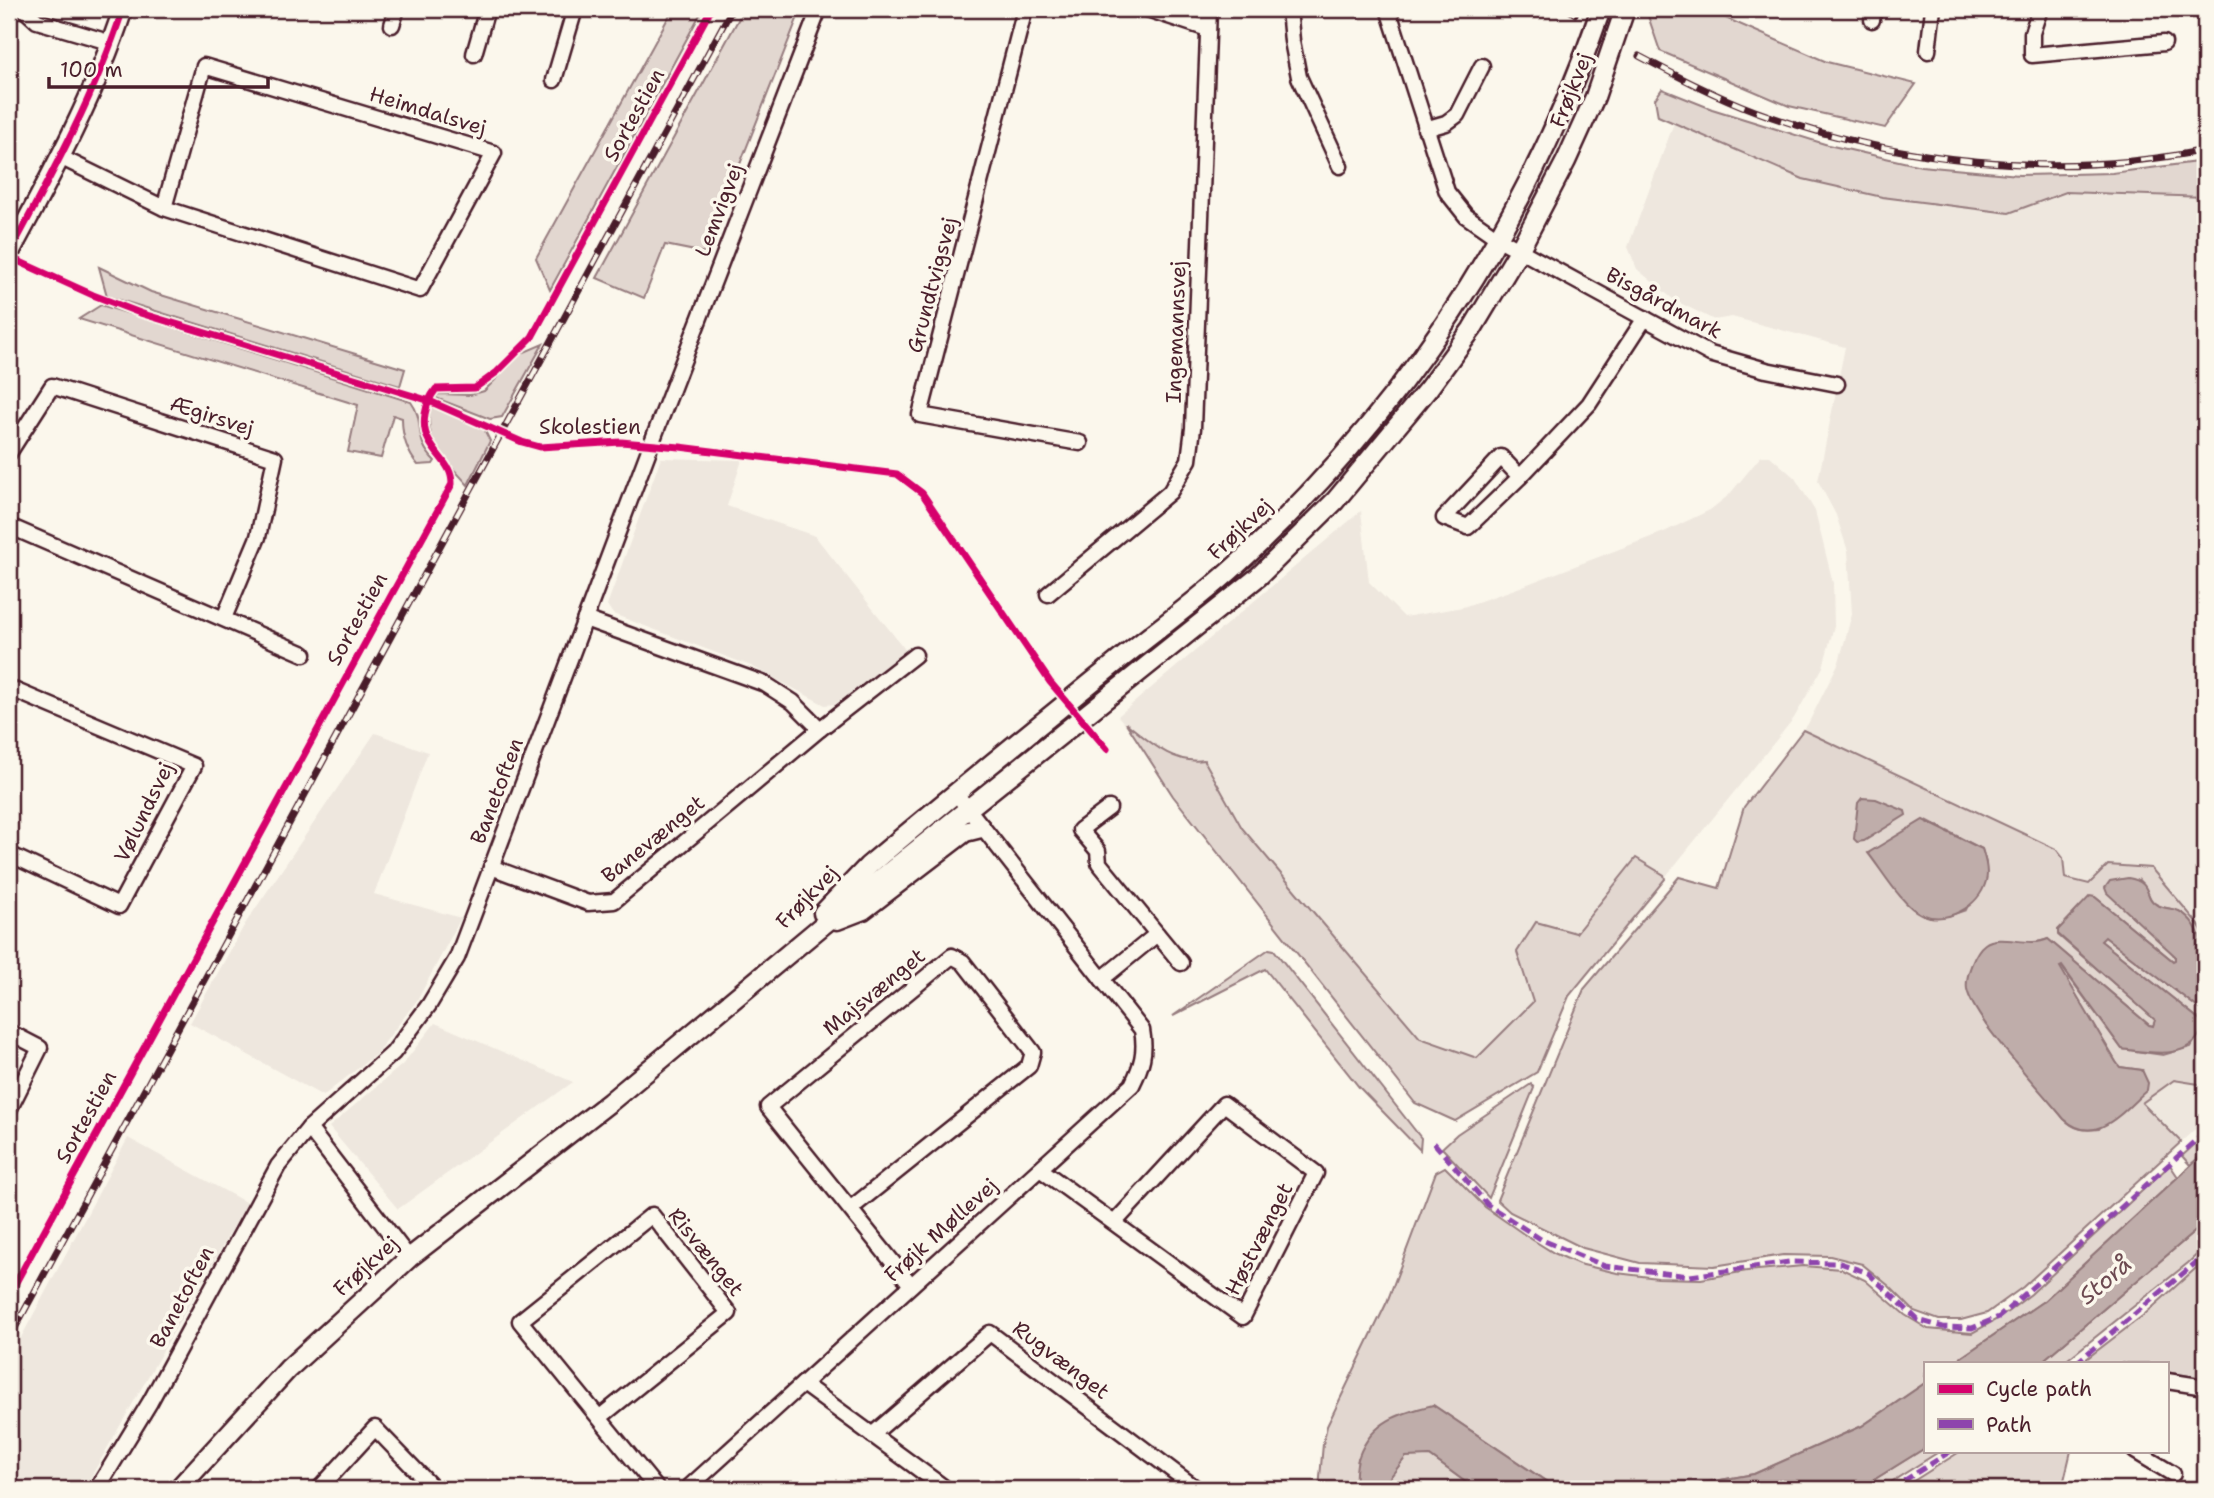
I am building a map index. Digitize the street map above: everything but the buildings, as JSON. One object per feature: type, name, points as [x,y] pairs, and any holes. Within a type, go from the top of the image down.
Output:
[{"type":"street","points":[[24,9],[37,21],[112,43]]},
{"type":"street","points":[[9,254],[62,158],[112,43],[123,9]]},
{"type":"street","points":[[392,25],[397,9]]},
{"type":"street","points":[[474,54],[487,9]]},
{"type":"street","points":[[554,80],[575,9]]},
{"type":"street","name":"Lemvigvej","points":[[658,426],[819,9]]},
{"type":"street","name":"Grundtvigsvej","points":[[1025,9],[920,415],[1080,443]]},
{"type":"street","points":[[1147,9],[1208,29]]},
{"type":"street","name":"Ingemannsvej","points":[[1048,594],[1170,492],[1189,460],[1193,428],[1209,9]]},
{"type":"street","points":[[1289,9],[1300,78],[1340,166]]},
{"type":"street","name":"Bisgårdmark","points":[[1388,9],[1447,192],[1466,216],[1499,239],[1710,354],[1766,370],[1837,384]]},
{"type":"street","name":"Frøjkvej","points":[[769,969],[868,866],[1242,561],[1318,485],[1424,355],[1452,316],[1499,239],[1541,158],[1601,9]]},
{"type":"street","name":"Frøjkvej","points":[[178,1489],[288,1369],[409,1258],[610,1102],[823,925],[1258,578],[1335,501],[1450,359],[1472,329],[1520,250],[1566,161],[1595,97],[1625,9]]},
{"type":"street","points":[[1928,51],[1933,9]]},
{"type":"street","points":[[2039,9],[2032,33],[2032,55],[2164,43]]},
{"type":"street","name":"Heimdalsvej","points":[[62,158],[164,208],[420,290],[494,153],[204,66],[164,208]]},
{"type":"street","points":[[1425,129],[1446,123],[1457,116],[1482,66]]},
{"type":"street","points":[[1520,477],[1501,457],[1444,518],[1468,527],[1520,477],[1589,404],[1645,318]]},
{"type":"street","name":"Ægirsvej","points":[[9,453],[52,386],[275,458],[258,537],[224,618]]},
{"type":"street","name":"Banetoften","points":[[97,1489],[150,1402],[278,1166],[309,1128],[393,1054],[429,1005],[457,958],[658,426]]},
{"type":"street","points":[[9,526],[304,654]]},
{"type":"street","points":[[585,620],[765,684],[793,702],[820,729]]},
{"type":"street","name":"Banevænget","points":[[491,867],[588,903],[614,901],[820,729],[915,655]]},
{"type":"street","name":"Vølundsvej","points":[[9,688],[194,766],[119,906],[9,854]]},
{"type":"street","name":"Frøjk Møllevej","points":[[687,1489],[1132,1084],[1142,1065],[1145,1046],[1142,1030],[955,793]]},
{"type":"street","points":[[1108,808],[1080,830],[1098,851],[1099,863],[1181,963]]},
{"type":"street","name":"Frøjkvej","points":[[823,925],[863,910],[965,832],[981,828]]},
{"type":"street","points":[[1102,979],[1157,934]]},
{"type":"street","name":"Majsvænget","points":[[850,1209],[1030,1066],[1033,1052],[963,962],[952,956],[768,1107],[911,1285]]},
{"type":"street","points":[[9,1032],[40,1048],[9,1110]]},
{"type":"street","name":"Høstvænget","points":[[1040,1168],[1242,1317],[1316,1173],[1224,1104],[1115,1222]]},
{"type":"street","points":[[309,1128],[409,1258]]},
{"type":"street","name":"Risvænget","points":[[599,1418],[729,1313],[652,1215],[520,1321],[599,1418],[657,1489]]},
{"type":"street","name":"Rugvænget","points":[[872,1435],[989,1333],[1197,1489]]},
{"type":"street","points":[[2168,1381],[2205,1387]]},
{"type":"street","points":[[803,1384],[946,1489]]},
{"type":"street","points":[[319,1489],[374,1428],[434,1489]]},
{"type":"street","points":[[2137,1452],[2173,1474]]},
{"type":"shaded area","points":[[673,9],[703,9],[550,290],[536,258]]},
{"type":"shaded area","points":[[744,9],[801,9],[705,253],[665,245],[644,298],[597,278]]},
{"type":"shaded area","points":[[1648,9],[1705,9],[1827,62],[1916,84],[1885,128],[1789,106],[1660,51]]},
{"type":"shaded area","points":[[1662,89],[1712,109],[1828,145],[1921,166],[2019,175],[2112,173],[2205,161],[2205,197],[2066,192],[2009,213],[1882,197],[1803,179],[1658,116],[1655,99]]},
{"type":"shaded area","points":[[1674,123],[1803,179],[2008,213],[2066,192],[2205,197],[2205,1120],[2119,1199],[1744,807],[1808,724],[1839,662],[1852,614],[1848,551],[1836,515],[1818,481],[1845,347],[1732,317],[1714,320],[1674,300],[1637,269],[1628,247]]},
{"type":"shaded area","points":[[99,267],[151,292],[405,369],[400,386],[107,296]]},
{"type":"shaded area","points":[[101,305],[411,402],[418,417],[421,438],[435,461],[433,464],[418,465],[406,443],[402,418],[393,415],[381,458],[348,452],[358,405],[79,319]]},
{"type":"shaded area","points":[[543,344],[502,417],[490,419],[436,398],[440,394],[470,395],[484,391],[522,353]]},
{"type":"shaded area","points":[[430,407],[484,429],[490,441],[468,485],[433,441],[429,420]]},
{"type":"shaded area","points":[[1761,456],[1770,456],[1795,478],[1815,511],[1833,583],[1834,626],[1823,667],[1794,718],[1569,996],[1537,1072],[1455,1121],[1118,716],[1361,511],[1369,582],[1404,617],[1463,607],[1664,532],[1710,510],[1729,495]]},
{"type":"shaded area","points":[[661,458],[742,460],[727,506],[815,536],[907,652],[835,704],[825,705],[751,666],[613,614],[607,605]]},
{"type":"shaded area","points":[[1126,723],[1172,755],[1193,761],[1204,760],[1242,828],[1420,1038],[1477,1058],[1533,1002],[1517,952],[1536,922],[1576,933],[1636,858],[1664,875],[1665,879],[1569,996],[1537,1072],[1455,1121],[1415,1103],[1173,796]]},
{"type":"shaded area","points":[[1803,730],[2056,849],[2063,858],[2065,878],[2089,884],[2108,865],[2151,868],[2199,925],[2205,936],[2205,955],[2195,927],[2190,921],[2180,912],[2153,902],[2138,879],[2176,960],[2173,961],[2095,897],[2058,930],[2058,935],[2156,1020],[2153,1026],[2048,939],[2034,943],[1996,940],[1969,995],[1986,1025],[2064,1119],[2076,1128],[2099,1129],[2142,1070],[2119,1067],[2059,967],[2061,966],[2122,1049],[2163,1055],[2191,1047],[2204,1025],[2101,941],[2102,937],[2105,937],[2205,1013],[2205,1085],[2174,1080],[2142,1103],[2181,1142],[2023,1287],[1987,1313],[1961,1320],[1939,1320],[1914,1311],[1862,1264],[1830,1256],[1783,1255],[1714,1266],[1640,1263],[1583,1248],[1510,1212],[1497,1200],[1584,989],[1679,877],[1719,888],[1744,807]],"holes":[[[1928,821],[1982,849],[1986,863],[1966,910],[1948,916],[1930,917]]]},
{"type":"shaded area","points":[[375,733],[428,752],[374,894],[461,918],[418,999],[376,1054],[323,1096],[190,1023],[245,924]]},
{"type":"shaded area","points":[[1269,949],[1274,950],[1421,1138],[1420,1150],[1359,1087],[1265,969],[1173,1016]]},
{"type":"shaded area","points":[[435,1023],[573,1082],[398,1209],[329,1127],[403,1064]]},
{"type":"shaded area","points":[[1531,1084],[1534,1088],[1489,1198],[1442,1148],[1457,1134]]},
{"type":"shaded area","points":[[2205,1135],[2205,1152],[2190,1165],[2182,1156]]},
{"type":"shaded area","points":[[128,1138],[247,1203],[84,1489],[9,1489],[9,1360]]},
{"type":"shaded area","points":[[2170,1165],[2178,1177],[2045,1300],[1954,1362],[1924,1362],[1924,1384],[1862,1426],[1754,1474],[1670,1489],[1584,1489],[1550,1484],[1433,1405],[1358,1458],[1355,1489],[1319,1489],[1327,1426],[1387,1302],[1436,1172],[1445,1167],[1485,1207],[1528,1237],[1579,1264],[1617,1273],[1701,1279],[1747,1271],[1803,1266],[1842,1269],[1865,1280],[1905,1315],[1928,1329],[1972,1333],[2001,1317],[2031,1294]]},
{"type":"shaded area","points":[[2205,1223],[2205,1247],[2188,1263],[2064,1362],[2041,1362]]},
{"type":"shaded area","points":[[2205,1260],[2205,1379],[2168,1372],[2168,1362],[2082,1362],[2145,1314]]},
{"type":"shaded area","points":[[1924,1449],[1924,1452],[1938,1452],[1880,1489],[1859,1489]]},
{"type":"shaded area","points":[[1959,1452],[2071,1452],[2062,1489],[1901,1489]]},
{"type":"shaded area","points":[[1406,1456],[1430,1456],[1475,1489],[1389,1489],[1388,1480]]},
{"type":"water","points":[[1862,798],[1876,799],[1905,811],[1906,815],[1864,841],[1857,842],[1854,839],[1858,803]]},
{"type":"water","points":[[1923,820],[1982,849],[1987,877],[1982,890],[1969,906],[1951,915],[1931,917],[1914,910],[1900,896],[1868,853]]},
{"type":"water","points":[[2128,878],[2142,883],[2157,905],[2179,911],[2190,919],[2197,930],[2204,957],[2205,1013],[2105,937],[2101,941],[2204,1025],[2198,1037],[2181,1050],[2158,1053],[2122,1049],[2062,966],[2060,967],[2116,1062],[2120,1067],[2142,1070],[2148,1083],[2147,1090],[2119,1116],[2098,1128],[2087,1130],[2064,1119],[1995,1036],[1972,1002],[1967,989],[1969,971],[1981,947],[1991,941],[2032,942],[2048,939],[2153,1026],[2155,1020],[2058,934],[2058,930],[2090,896],[2095,897],[2175,960],[2175,956],[2107,893],[2105,888],[2110,881]]},
{"type":"water","name":"Storå","points":[[2205,1152],[2205,1223],[2041,1362],[1954,1362],[2045,1300]]},
{"type":"water","points":[[1924,1384],[1924,1449],[1859,1489],[1670,1489],[1754,1474],[1862,1426]]},
{"type":"water","points":[[1433,1405],[1550,1484],[1584,1489],[1475,1489],[1430,1456],[1406,1457],[1388,1480],[1389,1489],[1355,1489],[1358,1460],[1371,1434],[1388,1420]]},
{"type":"railway","points":[[9,1339],[732,9]]},
{"type":"railway","points":[[1568,9],[1575,14]]},
{"type":"railway","points":[[1639,56],[1755,111],[1809,129],[1920,154],[2035,165],[2149,159],[2205,150]]},
{"type":"marked path","points":[[1434,1143],[1488,1205],[1542,1240],[1605,1266],[1690,1276],[1789,1262],[1840,1263],[1868,1273],[1918,1320],[1943,1327],[1972,1328],[1999,1317],[2205,1132]]},
{"type":"marked path","points":[[2077,1362],[2205,1255]]},
{"type":"marked path","points":[[1891,1489],[1949,1452]]},
{"type":"cycle path","points":[[9,254],[86,103],[123,9]]},
{"type":"cycle path","name":"Sortestien","points":[[9,1295],[452,484],[450,472],[426,435],[425,414],[432,395],[436,389],[475,388],[497,372],[532,337],[711,9]]},
{"type":"cycle path","name":"Skolestien","points":[[9,257],[140,313],[427,400],[522,442],[540,447],[621,442],[897,474],[922,493],[1050,682],[1107,749]]}]
